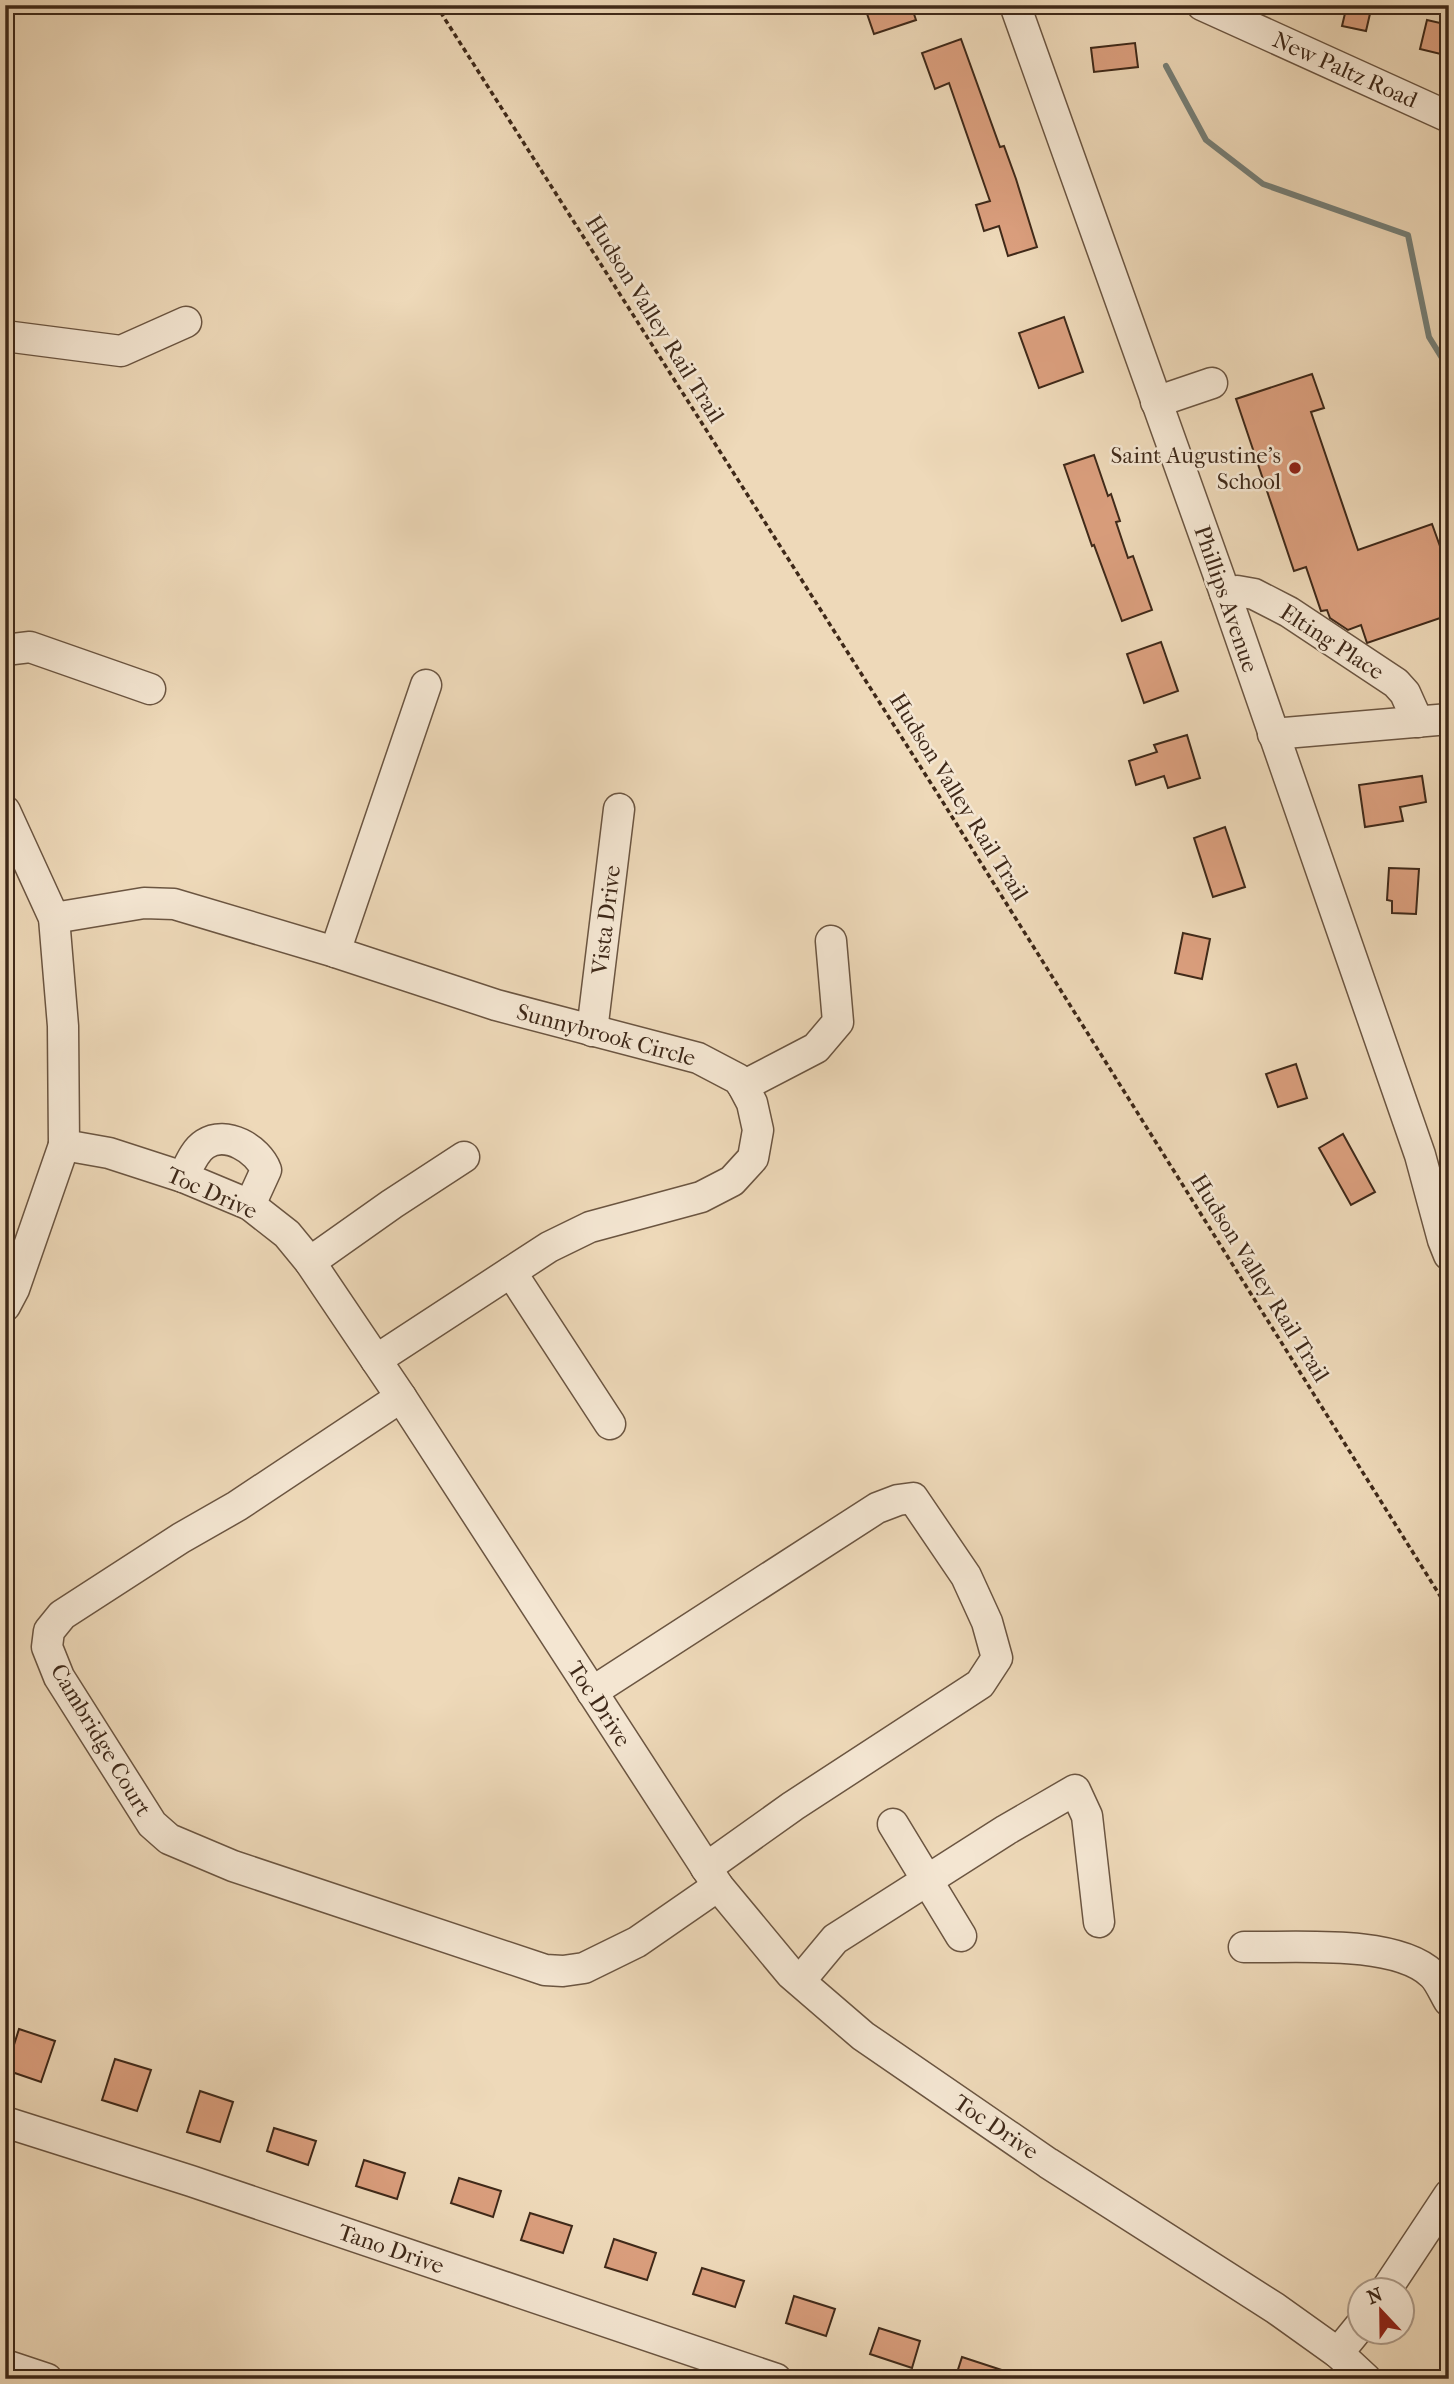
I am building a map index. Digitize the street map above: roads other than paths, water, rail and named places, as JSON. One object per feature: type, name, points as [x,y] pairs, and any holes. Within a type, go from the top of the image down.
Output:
[{"type":"street","name":"Phillips Avenue","points":[[1015,5],[1420,1155],[1449,1255]]},
{"type":"street","name":"New Paltz Road","points":[[1202,5],[1449,117]]},
{"type":"street","points":[[5,336],[121,351],[186,322]]},
{"type":"street","points":[[1156,402],[1212,383]]},
{"type":"street","name":"Elting Place","points":[[1224,593],[1254,594],[1289,612],[1332,640],[1396,683],[1405,693],[1418,722]]},
{"type":"street","points":[[5,650],[30,648],[150,689]]},
{"type":"street","points":[[335,952],[426,685]]},
{"type":"street","points":[[1273,734],[1449,719]]},
{"type":"street","name":"Vista Drive","points":[[592,1031],[619,809]]},
{"type":"street","points":[[5,811],[54,918],[63,1026],[64,1145],[14,1289],[5,1306]]},
{"type":"street","name":"Sunnybrook Circle","points":[[54,918],[144,903],[174,904],[335,952],[496,1005],[698,1058],[738,1079],[743,1086]]},
{"type":"street","points":[[376,1360],[550,1247],[590,1227],[701,1197],[732,1181],[753,1158],[758,1130],[752,1103],[743,1086],[816,1048],[838,1022],[831,941]]},
{"type":"street","points":[[183,1177],[197,1150],[207,1142],[229,1140],[250,1149],[263,1162],[266,1170],[250,1205]]},
{"type":"street","name":"Toc Drive","points":[[64,1145],[109,1153],[183,1177],[250,1205],[287,1234],[310,1262],[401,1397],[712,1877],[766,1946],[800,1982],[863,2036],[1048,2163],[1275,2308],[1338,2353],[1365,2379]]},
{"type":"street","points":[[1420,1155],[1449,1166]]},
{"type":"street","points":[[310,1262],[392,1203],[464,1157]]},
{"type":"street","points":[[511,1272],[610,1424]]},
{"type":"street","name":"Cambridge Court","points":[[401,1397],[237,1506],[181,1538],[62,1615],[49,1630],[47,1647],[59,1677],[152,1824],[169,1839],[233,1866],[545,1970],[584,1968],[637,1942],[793,1806],[980,1684],[997,1658],[987,1622],[966,1576],[913,1498],[877,1508],[592,1692]]},
{"type":"street","points":[[800,1982],[835,1939],[1006,1830],[1075,1790],[1087,1816],[1098,1922]]},
{"type":"street","points":[[893,1824],[961,1936]]},
{"type":"street","points":[[1244,1947],[1363,1949],[1403,1956],[1433,1974],[1449,2001]]},
{"type":"street","name":"Tano Drive","points":[[5,2122],[204,2186],[776,2379]]},
{"type":"street","points":[[1396,2276],[1449,2195]]},
{"type":"street","points":[[1338,2353],[1346,2343]]},
{"type":"street","points":[[5,2365],[47,2379]]},
{"type":"waterway","points":[[1166,66],[1206,140],[1263,184],[1408,235],[1429,337],[1442,358],[1449,359]]},
{"type":"place","name":"Saint Augustine's School","points":[[1295,468]]}]
